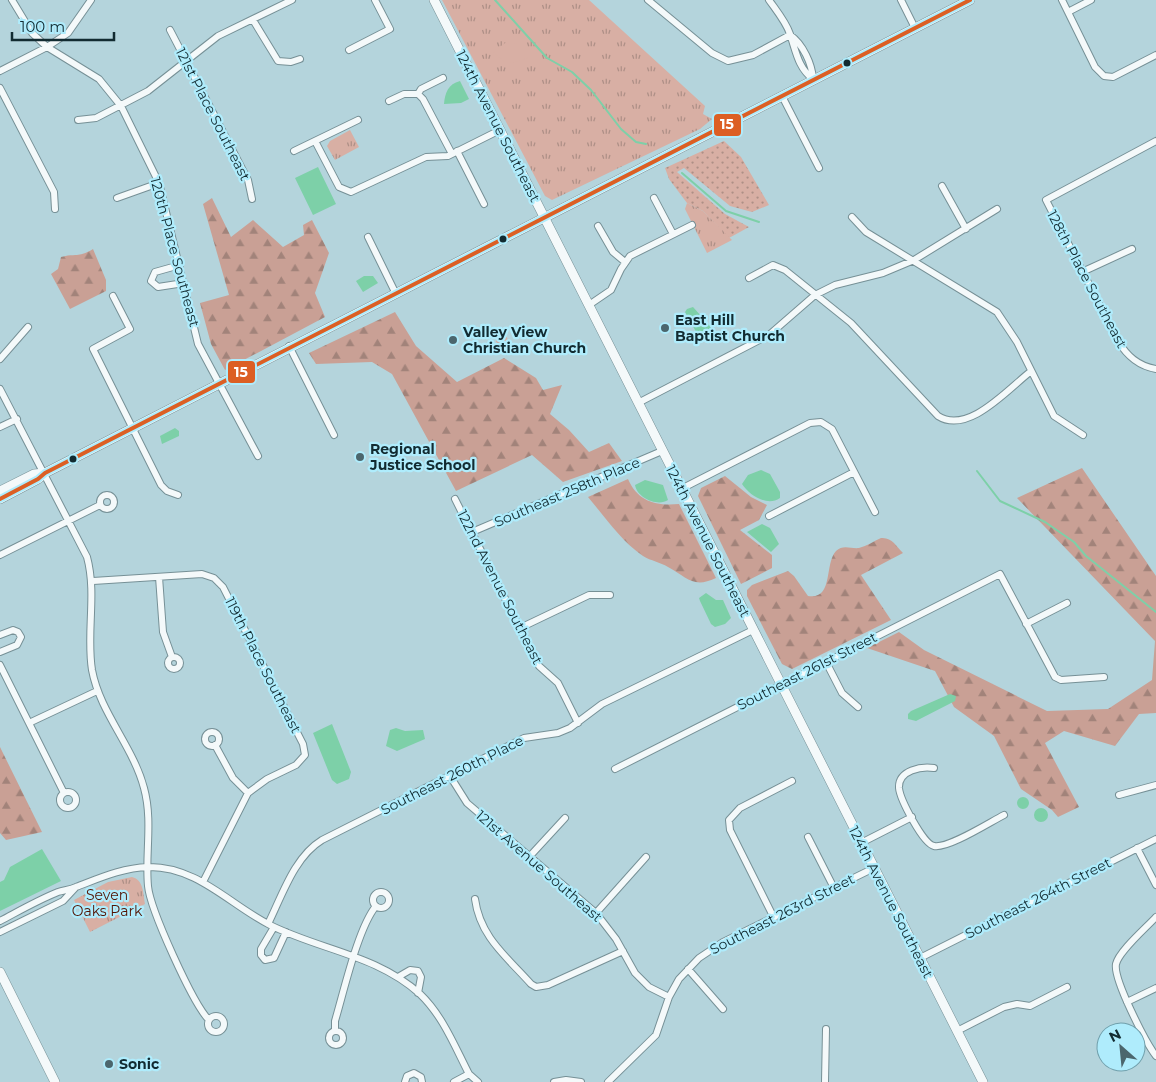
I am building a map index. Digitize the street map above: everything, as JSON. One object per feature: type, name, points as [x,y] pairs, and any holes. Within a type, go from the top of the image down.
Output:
[{"type":"main road","name":"124th Avenue Southeast","points":[[434,0],[983,1082]]},
{"type":"main road","points":[[0,499],[38,479],[45,473],[290,346],[545,218],[970,0]]},
{"type":"main road","points":[[0,491],[34,474],[45,473]]},
{"type":"main road","points":[[0,972],[55,1082]]},
{"type":"street","name":"120th Place Southeast","points":[[12,0],[32,32],[48,47],[99,79],[121,106],[159,183],[198,344],[258,456]]},
{"type":"street","points":[[0,72],[48,47],[68,33],[91,0]]},
{"type":"street","points":[[78,120],[96,118],[121,106],[159,84],[218,36],[292,0]]},
{"type":"street","points":[[349,50],[390,29],[374,0]]},
{"type":"street","points":[[648,0],[712,53],[728,61],[753,55],[790,34]]},
{"type":"street","points":[[769,0],[790,34],[791,44],[805,73],[813,80]]},
{"type":"street","points":[[902,0],[915,28]]},
{"type":"street","points":[[1062,0],[1096,67],[1104,76],[1113,77],[1156,55]]},
{"type":"street","points":[[1068,12],[1091,0]]},
{"type":"street","points":[[254,20],[278,61],[290,62],[300,59]]},
{"type":"street","name":"121st Place Southeast","points":[[170,30],[248,180],[252,199]]},
{"type":"street","points":[[418,94],[421,89],[443,78]]},
{"type":"street","points":[[0,88],[54,192],[55,209]]},
{"type":"street","points":[[389,101],[404,94],[418,94],[423,99],[484,204]]},
{"type":"street","points":[[782,96],[819,168]]},
{"type":"street","points":[[294,151],[358,120]]},
{"type":"street","points":[[315,141],[337,184],[348,192],[357,191],[426,157],[454,153],[500,130]]},
{"type":"street","name":"128th Place Southeast","points":[[1156,142],[1046,200],[1124,352],[1145,367],[1156,369]]},
{"type":"street","points":[[117,198],[159,183]]},
{"type":"street","points":[[942,186],[966,230]]},
{"type":"street","points":[[654,198],[673,234]]},
{"type":"street","points":[[638,404],[769,335],[790,319],[815,295],[835,285],[883,273],[914,260],[966,230],[997,209]]},
{"type":"street","points":[[852,217],[866,232],[997,312],[1017,342],[1030,372],[1054,416],[1083,435]]},
{"type":"street","points":[[589,305],[611,290],[625,262],[634,254],[692,225]]},
{"type":"street","points":[[598,226],[613,252],[625,262]]},
{"type":"street","points":[[368,238],[395,292]]},
{"type":"street","points":[[1082,272],[1132,249]]},
{"type":"street","points":[[180,265],[155,272],[151,280],[153,285],[158,288],[184,283]]},
{"type":"street","points":[[750,278],[767,267],[778,265],[851,323],[938,416],[947,421],[963,421],[977,414],[1030,372]]},
{"type":"street","points":[[113,296],[130,329],[93,349],[161,485],[167,491],[178,495]]},
{"type":"street","points":[[0,359],[28,327]]},
{"type":"street","points":[[290,346],[334,436]]},
{"type":"street","points":[[0,389],[84,550],[92,581],[90,652],[96,691],[131,754],[144,787],[149,818],[148,886],[154,914],[202,1010],[209,1020]]},
{"type":"street","points":[[0,428],[17,419]]},
{"type":"street","points":[[681,489],[810,423],[825,423],[832,429],[875,512]]},
{"type":"street","name":"Southeast 258th Place","points":[[472,532],[662,452]]},
{"type":"street","points":[[769,516],[854,472]]},
{"type":"street","name":"122nd Avenue Southeast","points":[[455,500],[539,666],[558,683],[578,723]]},
{"type":"street","points":[[0,555],[100,505]]},
{"type":"street","name":"119th Place Southeast","points":[[159,577],[202,574],[214,578],[224,587],[303,744],[305,755],[296,765],[267,779],[248,792]]},
{"type":"street","name":"Southeast 261st Street","points":[[615,769],[1000,574],[1026,624]]},
{"type":"street","points":[[92,581],[159,577],[163,632],[172,657]]},
{"type":"street","points":[[520,628],[589,595],[610,595]]},
{"type":"street","points":[[1066,603],[1026,624],[1055,677],[1061,680],[1104,677]]},
{"type":"street","points":[[0,635],[13,630],[18,632],[20,637],[17,645],[0,652]]},
{"type":"street","name":"Southeast 260th Place","points":[[286,932],[274,958],[265,960],[261,955],[261,949],[271,925],[300,860],[314,845],[524,738],[558,733],[578,723],[602,704],[753,630]]},
{"type":"street","points":[[826,662],[842,693],[858,706]]},
{"type":"street","points":[[0,665],[64,793]]},
{"type":"street","points":[[29,723],[96,691]]},
{"type":"street","points":[[203,882],[248,792],[233,778],[215,745]]},
{"type":"street","points":[[934,768],[920,767],[902,778],[899,788],[925,840],[934,846],[939,846],[1004,815]]},
{"type":"street","name":"121st Avenue Southeast","points":[[450,776],[467,803],[596,913],[642,981],[669,998]]},
{"type":"street","points":[[774,918],[730,830],[729,820],[740,808],[792,781]]},
{"type":"street","points":[[1119,795],[1156,785]]},
{"type":"street","points":[[861,844],[912,817]]},
{"type":"street","points":[[530,856],[565,818]]},
{"type":"street","points":[[808,837],[834,888]]},
{"type":"street","name":"Southeast 264th Street","points":[[920,958],[1156,839]]},
{"type":"street","points":[[1137,848],[1156,885]]},
{"type":"street","points":[[596,913],[646,857]]},
{"type":"street","points":[[0,921],[58,892],[76,888],[111,874],[149,867],[168,869],[203,882],[271,925],[355,956],[398,977],[418,993],[443,1024],[469,1074],[478,1082]]},
{"type":"street","name":"Southeast 263rd Street","points":[[608,1082],[656,1035],[669,998],[688,969],[712,948],[874,868]]},
{"type":"street","points":[[0,932],[63,900],[76,888]]},
{"type":"street","points":[[475,899],[479,920],[490,941],[530,984],[536,987],[548,985],[623,951]]},
{"type":"street","points":[[335,1030],[335,1021],[355,956],[369,915],[376,906]]},
{"type":"street","points":[[1156,917],[1120,956],[1116,964],[1118,983],[1156,1056]]},
{"type":"street","points":[[688,969],[723,1009]]},
{"type":"street","points":[[398,977],[410,970],[418,971],[421,977],[418,993]]},
{"type":"street","points":[[958,1031],[1004,1007],[1017,1004],[1030,1006],[1067,987]]},
{"type":"street","points":[[1127,1002],[1156,988]]},
{"type":"street","points":[[825,1082],[826,1029]]},
{"type":"street","points":[[405,1082],[407,1076],[414,1073],[421,1076],[422,1082]]},
{"type":"street","points":[[454,1082],[469,1074]]},
{"type":"street","points":[[554,1082],[566,1080],[581,1082]]},
{"type":"green space","points":[[442,0],[589,0],[705,106],[703,114],[712,119],[700,129],[552,200],[545,196]]},
{"type":"green space","points":[[505,43],[517,44],[527,54],[528,58],[507,64],[493,52]]},
{"type":"green space","points":[[350,130],[359,147],[335,160],[327,146],[330,141]]},
{"type":"green space","points":[[724,141],[741,157],[769,205],[752,212],[730,206],[684,168],[677,172],[725,214],[749,227],[729,238],[703,211],[687,203],[669,179],[665,168]]},
{"type":"green space","points":[[212,198],[231,237],[253,220],[283,247],[304,235],[303,225],[312,220],[329,253],[315,293],[325,317],[225,370],[211,344],[200,303],[229,295],[203,204]]},
{"type":"green space","points":[[687,203],[703,211],[732,240],[707,253],[685,209]]},
{"type":"green space","points":[[93,249],[106,280],[106,291],[70,309],[51,274],[58,269],[61,257],[88,252]]},
{"type":"green space","points":[[395,312],[416,346],[457,382],[504,358],[536,378],[543,390],[562,385],[550,414],[569,430],[589,452],[609,443],[622,461],[563,482],[532,455],[456,491],[392,374],[372,362],[316,364],[309,353]]},
{"type":"green space","points":[[500,335],[504,335],[508,341],[504,347],[500,347],[496,343],[496,339]]},
{"type":"green space","points":[[1082,468],[1156,576],[1156,713],[1139,714],[1115,746],[1064,731],[1045,743],[1079,807],[1058,817],[1052,810],[1021,789],[994,736],[954,707],[935,671],[867,648],[899,632],[924,650],[1047,711],[1108,709],[1152,680],[1155,641],[1017,498]]},
{"type":"green space","points":[[725,476],[751,497],[767,505],[759,520],[740,530],[772,555],[772,568],[741,584],[698,496],[701,488]]},
{"type":"green space","points":[[628,479],[632,487],[642,498],[655,503],[679,504],[716,578],[696,582],[685,578],[665,565],[643,556],[620,536],[588,497]]},
{"type":"green space","points":[[881,538],[891,540],[903,553],[861,575],[891,620],[792,669],[782,664],[747,596],[747,590],[752,585],[788,571],[794,576],[808,596],[816,596],[825,587],[832,557],[836,551],[844,547],[859,548]]},
{"type":"green space","points":[[0,747],[42,832],[6,840],[0,833]]},
{"type":"green space","name":"Seven Oaks Park","points":[[132,877],[141,884],[145,904],[90,932],[74,900],[108,882]]},
{"type":"shaded area","points":[[460,81],[469,99],[461,103],[444,104],[448,90],[453,84]]},
{"type":"shaded area","points":[[318,167],[336,204],[313,215],[295,178]]},
{"type":"shaded area","points":[[364,276],[373,276],[378,283],[363,292],[356,281]]},
{"type":"shaded area","points":[[693,307],[711,327],[712,337],[710,341],[700,339],[685,312]]},
{"type":"shaded area","points":[[175,428],[179,431],[179,436],[162,444],[160,436]]},
{"type":"shaded area","points":[[761,470],[770,474],[780,492],[780,498],[770,501],[764,500],[754,496],[742,484],[748,475]]},
{"type":"shaded area","points":[[645,480],[663,485],[668,500],[654,502],[640,494],[635,485]]},
{"type":"shaded area","points":[[762,524],[770,528],[779,544],[771,552],[747,532]]},
{"type":"shaded area","points":[[706,593],[716,600],[723,600],[731,618],[725,624],[715,627],[711,624],[699,598]]},
{"type":"shaded area","points":[[950,694],[956,696],[955,701],[916,721],[908,719],[908,714],[911,711]]},
{"type":"shaded area","points":[[332,724],[351,772],[349,779],[337,784],[332,780],[313,733]]},
{"type":"shaded area","points":[[396,728],[405,731],[423,730],[425,739],[397,751],[386,746],[390,730]]},
{"type":"shaded area","points":[[1023,797],[1029,803],[1023,809],[1017,803]]},
{"type":"shaded area","points":[[1038,808],[1044,808],[1048,815],[1044,822],[1038,822],[1034,818],[1034,812]]},
{"type":"shaded area","points":[[42,849],[61,881],[0,911],[0,882],[4,880],[10,867]]},
{"type":"waterway","points":[[495,0],[547,58],[572,72],[591,90],[621,129],[636,142],[646,144]]},
{"type":"waterway","points":[[682,173],[726,211],[759,222]]},
{"type":"waterway","points":[[977,471],[1000,501],[1045,522],[1074,542],[1086,556],[1156,612]]},
{"type":"transit line","name":"15","points":[[0,499],[38,479],[45,473],[970,0]]},
{"type":"place","name":"East Hill Baptist Church","points":[[665,328]]},
{"type":"place","name":"Valley View Christian Church","points":[[453,340]]},
{"type":"place","name":"Regional Justice School","points":[[360,457]]},
{"type":"place","name":"Sonic","points":[[109,1064]]}]
